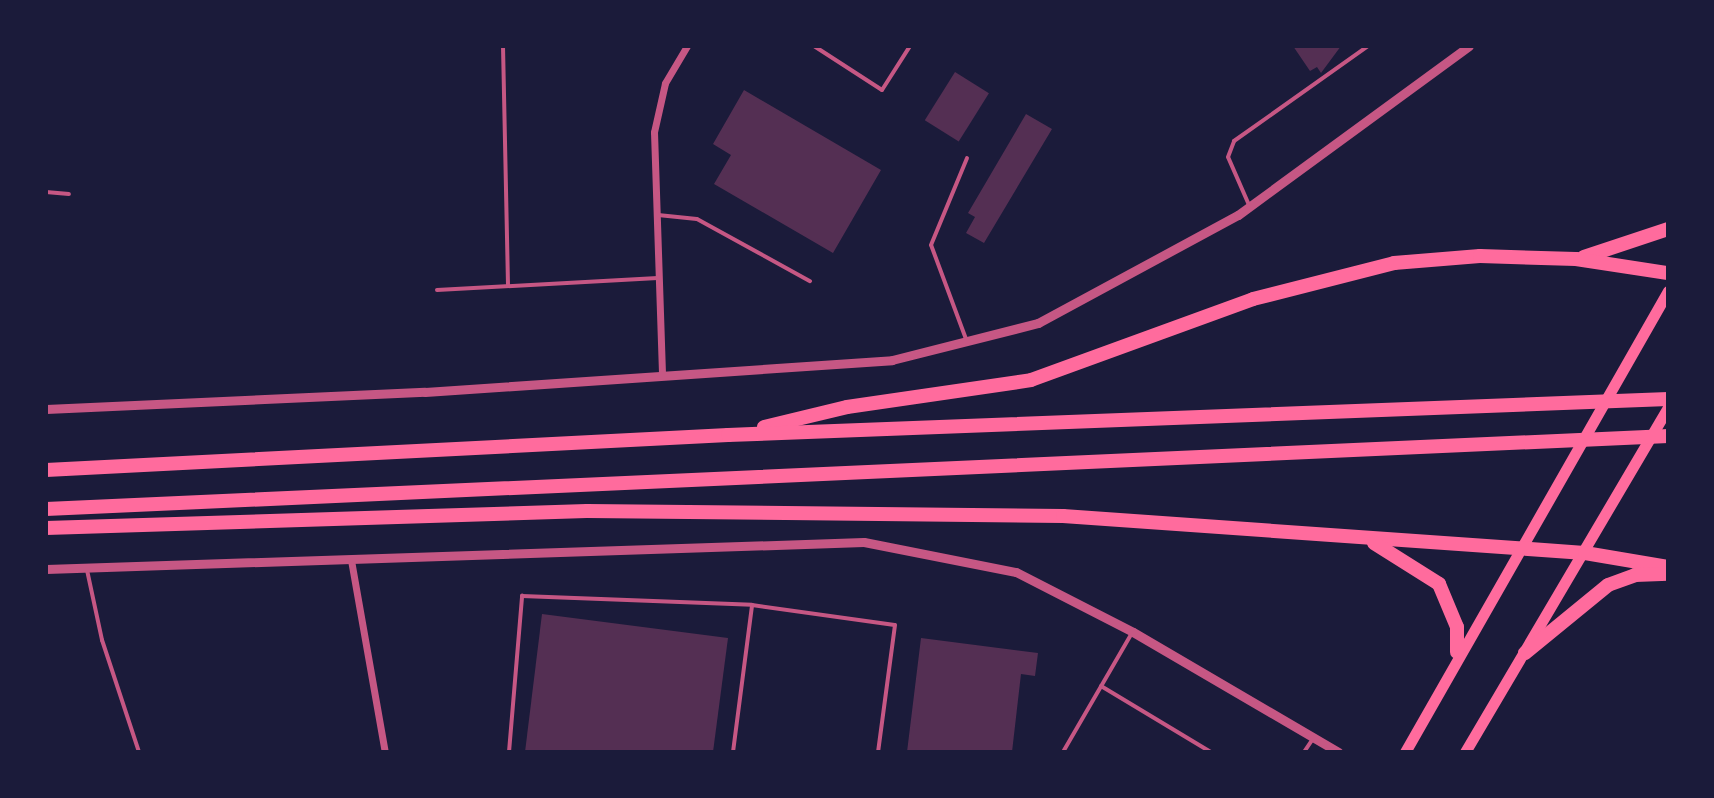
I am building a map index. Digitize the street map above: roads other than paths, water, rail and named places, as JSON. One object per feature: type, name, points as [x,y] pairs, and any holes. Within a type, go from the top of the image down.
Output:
[{"type":"highway","points":[[1576,259],[1668,229]]},
{"type":"highway","points":[[728,435],[847,407],[1031,380],[1253,299],[1394,263],[1480,256],[1576,259],[1668,273]]},
{"type":"highway","points":[[46,470],[728,435],[1668,399]]},
{"type":"highway","points":[[46,509],[745,474],[1668,436]]},
{"type":"highway","points":[[46,528],[587,511],[1063,516],[1278,528],[1367,539],[1585,553],[1668,567]]},
{"type":"highway","points":[[1367,539],[1400,555],[1439,584],[1457,627],[1457,652]]},
{"type":"highway","points":[[1525,653],[1608,585],[1635,575],[1668,574]]},
{"type":"main road","points":[[1405,752],[1457,652],[1668,291]]},
{"type":"main road","points":[[1465,752],[1585,553],[1668,407]]},
{"type":"street","points":[[662,373],[654,132],[665,83],[687,46]]},
{"type":"street","points":[[46,409],[425,392],[662,373],[892,360],[1038,323],[1250,207],[1469,46]]},
{"type":"street","points":[[46,569],[864,542],[1016,572],[1133,632],[1338,752]]},
{"type":"street","points":[[351,560],[385,752]]},
{"type":"lane","points":[[503,46],[508,286]]},
{"type":"lane","points":[[814,46],[882,90],[910,46]]},
{"type":"lane","points":[[1250,207],[1228,157],[1234,141],[1368,46]]},
{"type":"lane","points":[[967,158],[931,245],[967,341]]},
{"type":"lane","points":[[46,192],[69,194]]},
{"type":"lane","points":[[655,215],[697,219],[810,281]]},
{"type":"lane","points":[[437,290],[658,278]]},
{"type":"lane","points":[[87,567],[102,640],[139,752]]},
{"type":"lane","points":[[509,752],[522,596],[752,605],[895,625],[878,752]]},
{"type":"lane","points":[[733,752],[752,605]]},
{"type":"lane","points":[[1063,752],[1133,632]]},
{"type":"lane","points":[[1101,686],[1211,752]]},
{"type":"lane","points":[[1304,752],[1314,737]]}]
